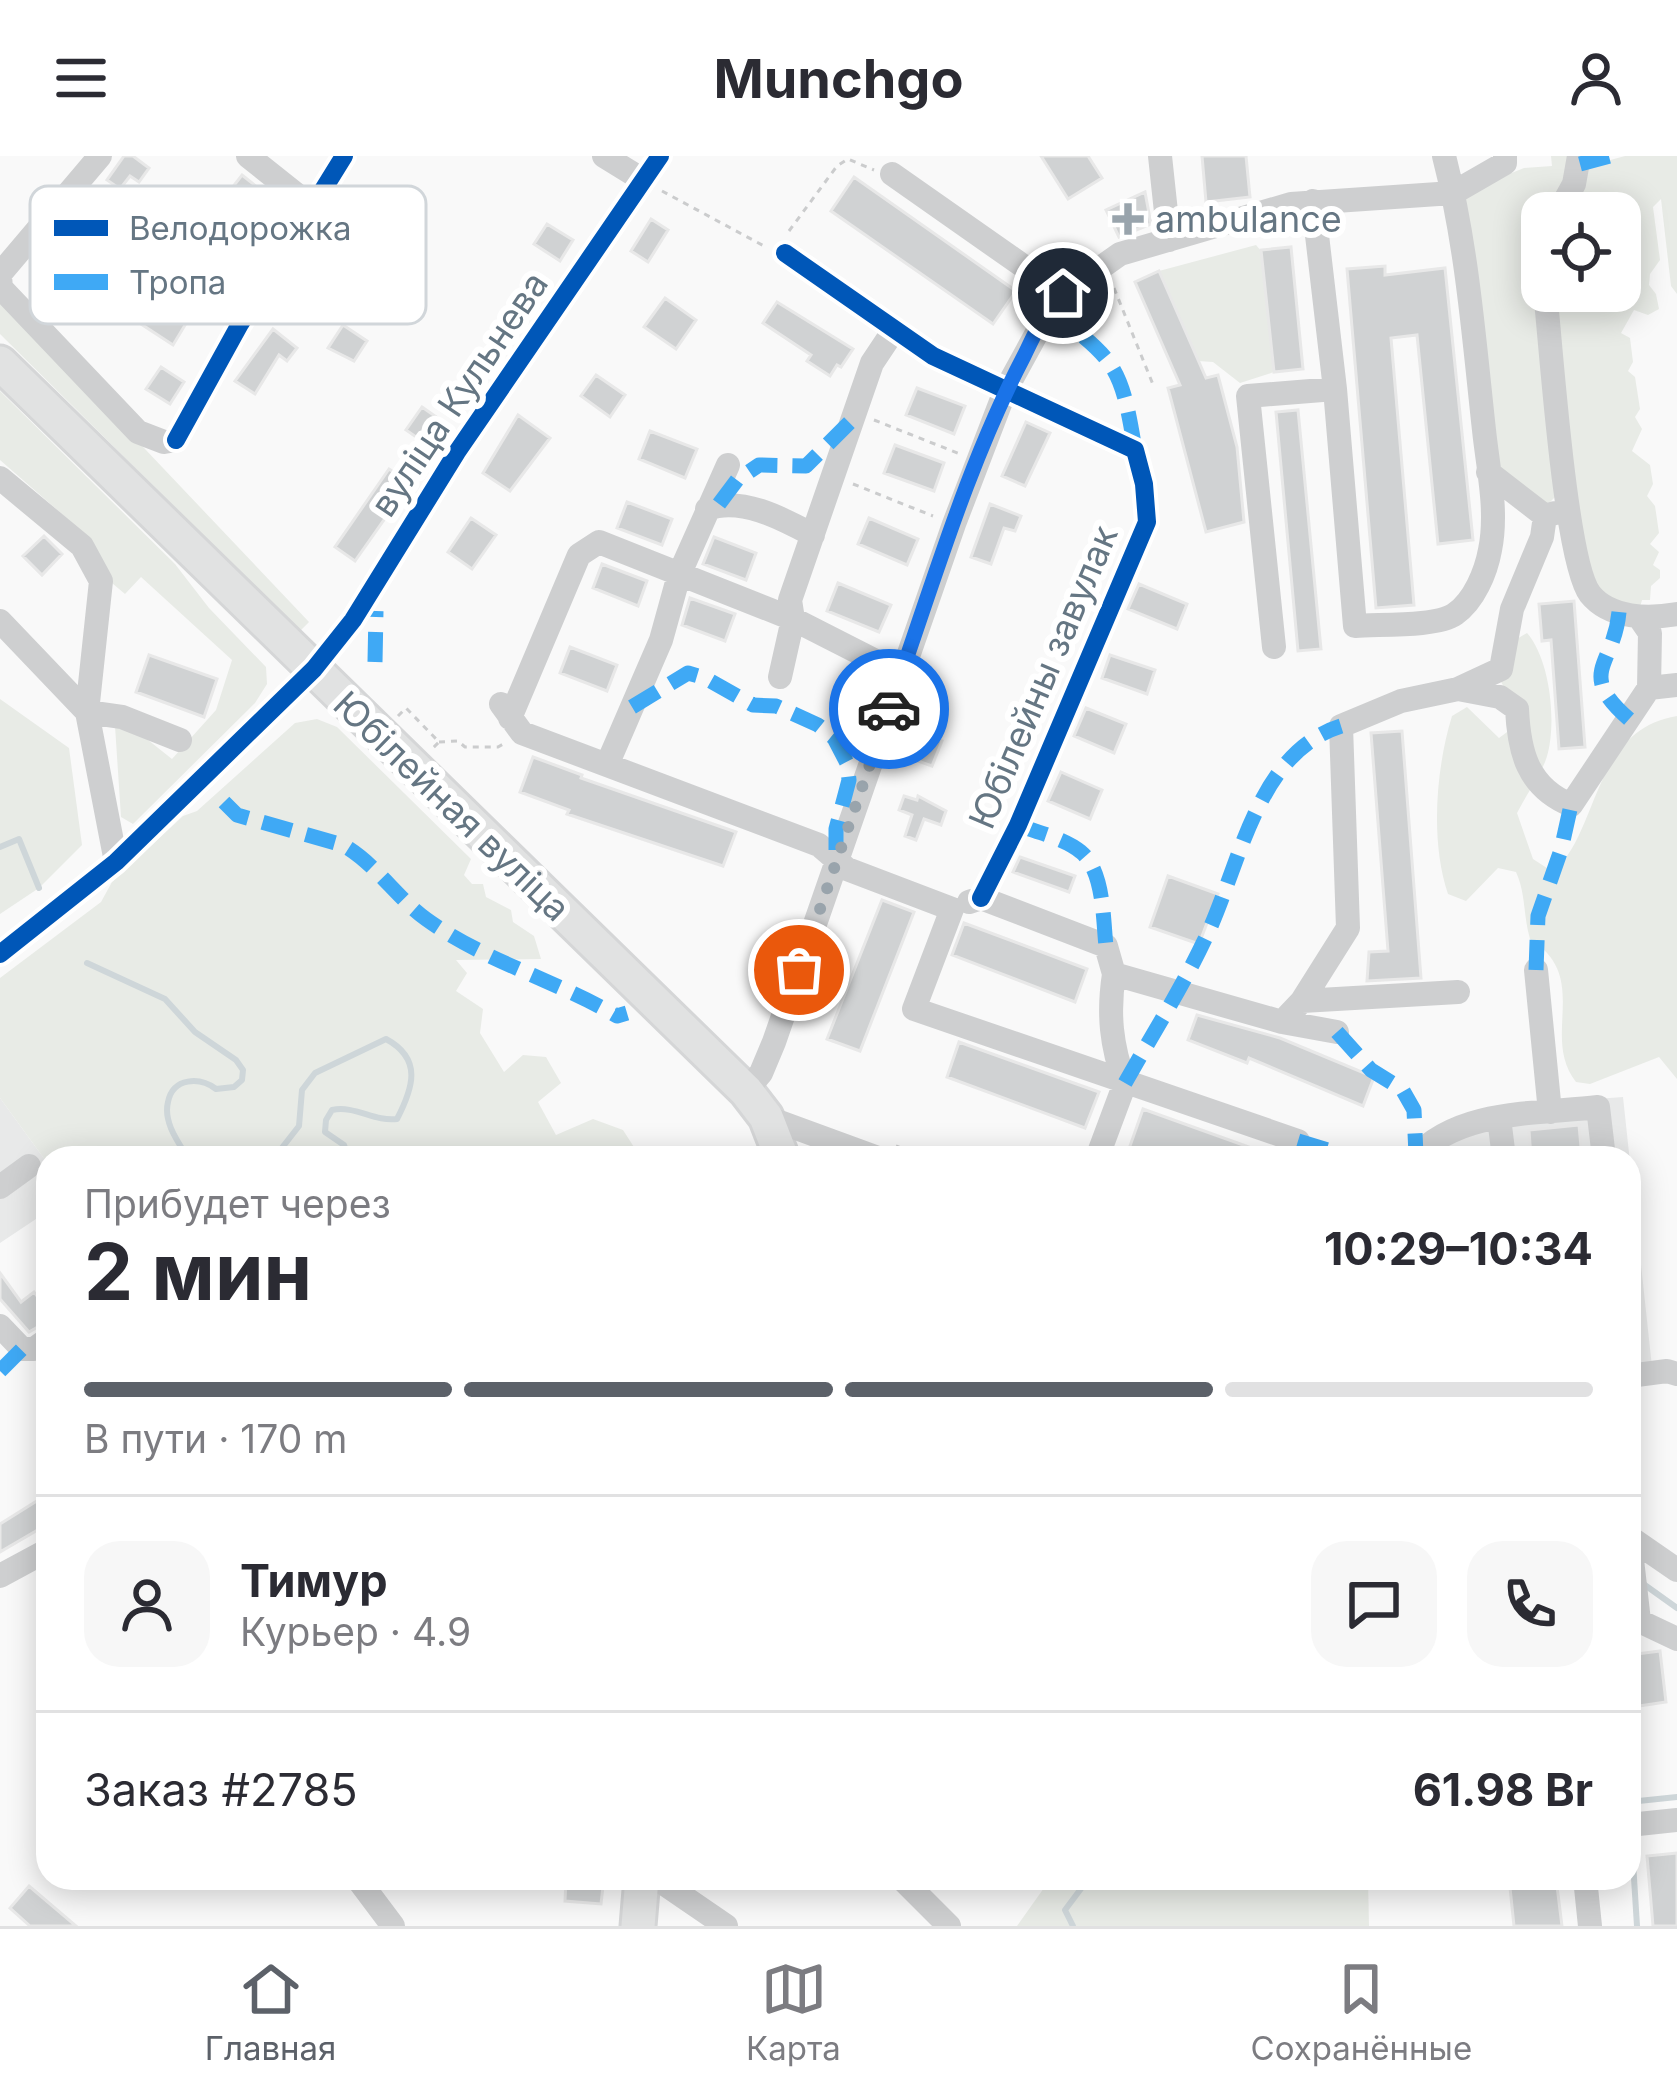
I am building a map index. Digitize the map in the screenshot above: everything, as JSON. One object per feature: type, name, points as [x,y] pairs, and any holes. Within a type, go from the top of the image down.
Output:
[{"type":"main road","name":"Юбілейная вуліца","points":[[0,364],[756,1104]]},
{"type":"main road","points":[[756,1104],[776,1146]]},
{"type":"main road","points":[[638,1926],[641,1890]]},
{"type":"street","points":[[74,186],[100,156]]},
{"type":"street","points":[[248,156],[286,186]]},
{"type":"street","points":[[325,186],[344,156]]},
{"type":"street","points":[[604,156],[649,184]]},
{"type":"street","name":"вуліца Кульнева","points":[[0,953],[116,862],[314,669],[352,620],[457,452],[649,184],[660,156]]},
{"type":"street","points":[[1160,156],[1169,240]]},
{"type":"street","points":[[1312,201],[1335,388],[1354,626],[1441,620],[1455,614],[1483,575],[1491,549],[1492,512],[1471,310],[1444,156]]},
{"type":"street","points":[[756,1104],[761,1073],[954,524],[1005,392],[1048,309],[1120,254],[1312,201],[1454,193],[1505,163],[1504,156]]},
{"type":"street","points":[[1570,192],[1579,156]]},
{"type":"street","points":[[892,174],[1083,278]]},
{"type":"street","points":[[30,238],[0,275],[1,288],[30,318]]},
{"type":"street","name":"Юбілейны завулак","points":[[780,252],[933,356],[1135,450],[1147,522],[1018,825],[981,898]]},
{"type":"street","points":[[1546,312],[1557,512],[1583,581],[1589,593],[1619,612],[1640,617],[1677,614]]},
{"type":"street","points":[[35,324],[138,432],[164,442],[176,440],[244,324]]},
{"type":"street","points":[[780,677],[793,619],[790,600],[872,363],[894,330]]},
{"type":"street","points":[[1274,647],[1248,396],[1335,388]]},
{"type":"street","points":[[607,766],[728,465]]},
{"type":"street","points":[[1488,472],[1557,512]]},
{"type":"street","points":[[0,478],[82,546],[101,580],[87,712],[116,862]]},
{"type":"street","points":[[707,509],[719,504],[775,515],[813,535]]},
{"type":"street","points":[[1282,1022],[1348,928],[1341,726],[1401,701],[1458,689],[1501,669],[1512,609],[1557,512]]},
{"type":"street","points":[[901,674],[793,619],[599,542],[579,555],[511,718],[607,766],[820,845],[847,869],[952,909],[981,898],[1106,946],[1114,974],[1109,1008],[1114,1053],[1125,1083],[1101,1146]]},
{"type":"street","points":[[1458,689],[1500,697],[1517,709],[1520,753],[1551,797],[1571,805],[1649,688],[1650,633],[1640,617]]},
{"type":"street","points":[[0,621],[87,712],[122,717],[180,740]]},
{"type":"street","points":[[1649,688],[1677,685]]},
{"type":"street","points":[[952,909],[914,1009],[1298,1141]]},
{"type":"street","points":[[1536,970],[1550,1112]]},
{"type":"street","points":[[1114,974],[1337,1033]]},
{"type":"street","points":[[1301,1001],[1458,992]]},
{"type":"street","name":"Юбілейная вуліца","points":[[756,1104],[851,1146]]},
{"type":"street","points":[[1428,1146],[1483,1119],[1598,1107],[1603,1146]]},
{"type":"street","points":[[1499,1118],[1502,1146]]},
{"type":"street","points":[[0,1187],[29,1166]]},
{"type":"street","points":[[0,1326],[22,1348],[36,1347]]},
{"type":"street","points":[[1641,1374],[1677,1374]]},
{"type":"street","points":[[1641,1544],[1677,1570]]},
{"type":"street","points":[[0,1576],[36,1556]]},
{"type":"street","points":[[1641,1622],[1677,1640]]},
{"type":"street","points":[[1641,1824],[1677,1820]]},
{"type":"street","points":[[366,1890],[392,1926]]},
{"type":"street","points":[[674,1890],[726,1926]]},
{"type":"street","points":[[913,1890],[949,1926]]},
{"type":"street","points":[[1586,1890],[1590,1926]]},
{"type":"path","points":[[649,184],[780,252],[837,166],[848,159],[892,174]]},
{"type":"path","points":[[1083,278],[1154,387]]},
{"type":"path","points":[[858,414],[960,454]]},
{"type":"path","points":[[835,477],[954,524]]},
{"type":"path","points":[[397,717],[406,708],[439,742]]},
{"type":"path","points":[[431,750],[439,742],[458,740],[465,747],[498,747],[511,718]]},
{"type":"shaded area","points":[[1551,156],[1573,156],[1560,192],[1521,192],[1521,312],[1541,312],[1558,494],[1547,505],[1496,474],[1461,215],[1467,191],[1524,168],[1552,166]]},
{"type":"shaded area","points":[[1625,156],[1677,156],[1677,294],[1671,286],[1661,199],[1653,207],[1660,260],[1649,285],[1659,309],[1648,315],[1640,312],[1641,192],[1574,192],[1585,167]]},
{"type":"shaded area","points":[[1256,245],[1261,251],[1274,372],[1240,383],[1213,362],[1198,361],[1159,271]]},
{"type":"shaded area","points":[[0,296],[309,622],[300,631],[0,334]]},
{"type":"shaded area","points":[[1553,312],[1633,312],[1621,333],[1630,338],[1633,362],[1628,371],[1635,377],[1640,409],[1635,417],[1642,429],[1632,451],[1650,465],[1653,484],[1647,496],[1655,506],[1659,533],[1650,544],[1659,552],[1653,565],[1660,570],[1660,578],[1651,586],[1650,600],[1642,600],[1640,607],[1620,608],[1587,581]]},
{"type":"shaded area","points":[[0,391],[175,564],[209,608],[266,667],[267,684],[255,703],[133,824],[121,817],[115,726],[143,736],[172,759],[216,710],[232,660],[141,577],[125,594],[106,578],[86,535],[0,460]]},
{"type":"shaded area","points":[[1527,633],[1547,677],[1551,732],[1545,762],[1517,813],[1533,859],[1553,872],[1580,833],[1612,761],[1649,725],[1677,716],[1677,1079],[1659,1057],[1590,1084],[1576,1082],[1562,1046],[1558,971],[1548,954],[1530,939],[1516,872],[1498,868],[1466,901],[1448,894],[1439,851],[1437,805],[1452,716],[1467,707],[1499,738],[1522,721],[1498,676],[1510,643]]},
{"type":"shaded area","points":[[0,699],[69,748],[82,845],[39,888],[0,914]]},
{"type":"shaded area","points":[[317,719],[337,727],[471,859],[464,875],[472,884],[483,884],[486,897],[511,910],[513,922],[534,936],[541,959],[456,960],[467,973],[456,991],[483,1009],[480,1033],[504,1072],[523,1055],[546,1057],[561,1083],[538,1102],[556,1135],[593,1119],[623,1130],[633,1146],[36,1148],[0,1098],[0,978],[101,902],[112,882],[183,816],[197,811],[295,723]]},
{"type":"shaded area","points":[[1623,1097],[1628,1146],[1433,1146],[1435,1128],[1556,1102]]},
{"type":"shaded area","points":[[0,1098],[36,1148],[36,1219],[0,1243]]},
{"type":"shaded area","points":[[1641,1265],[1652,1367],[1641,1368]]},
{"type":"shaded area","points":[[1042,1890],[1368,1890],[1369,1926],[1017,1926]]},
{"type":"building","points":[[124,156],[133,156],[149,168],[139,182],[130,176],[122,186],[116,186],[107,180]]},
{"type":"building","points":[[1041,156],[1088,156],[1102,178],[1068,199]]},
{"type":"building","points":[[1202,156],[1246,156],[1250,197],[1206,202]]},
{"type":"building","points":[[242,175],[256,186],[234,186]]},
{"type":"building","points":[[854,177],[1016,291],[993,324],[831,211]]},
{"type":"building","points":[[1145,192],[1151,224],[1119,237],[1106,210]]},
{"type":"building","points":[[651,219],[668,230],[648,262],[631,251]]},
{"type":"building","points":[[547,224],[573,240],[560,261],[534,244]]},
{"type":"building","points":[[1291,247],[1303,369],[1274,372],[1261,250]]},
{"type":"building","points":[[1385,266],[1385,275],[1445,268],[1473,540],[1438,544],[1417,335],[1391,338],[1414,605],[1376,608],[1347,269]]},
{"type":"building","points":[[1159,271],[1206,378],[1218,375],[1237,447],[1244,522],[1206,532],[1168,388],[1180,385],[1135,282]]},
{"type":"building","points":[[665,298],[696,320],[676,349],[644,327]]},
{"type":"building","points":[[777,302],[853,349],[841,367],[837,365],[830,376],[807,361],[811,355],[763,323]]},
{"type":"building","points":[[141,324],[186,324],[173,345]]},
{"type":"building","points":[[343,325],[367,341],[354,361],[328,348]]},
{"type":"building","points":[[273,329],[297,348],[287,361],[279,355],[255,394],[235,381]]},
{"type":"building","points":[[161,367],[184,382],[170,404],[146,389]]},
{"type":"building","points":[[596,375],[625,395],[610,417],[581,396]]},
{"type":"building","points":[[917,388],[965,406],[954,434],[906,415]]},
{"type":"building","points":[[422,407],[445,423],[429,446],[406,430]]},
{"type":"building","points":[[1298,410],[1321,649],[1298,651],[1276,412]]},
{"type":"building","points":[[518,415],[550,438],[510,491],[483,473]]},
{"type":"building","points":[[1026,422],[1050,433],[1025,486],[1002,476]]},
{"type":"building","points":[[650,431],[697,449],[685,478],[639,459]]},
{"type":"building","points":[[895,445],[944,463],[934,491],[884,473]]},
{"type":"building","points":[[389,469],[410,483],[355,561],[335,547]]},
{"type":"building","points":[[627,502],[672,519],[662,545],[617,528]]},
{"type":"building","points":[[990,504],[1021,516],[1015,531],[1004,528],[991,564],[971,557]]},
{"type":"building","points":[[471,518],[496,535],[472,569],[448,552]]},
{"type":"building","points":[[869,518],[918,539],[907,565],[858,544]]},
{"type":"building","points":[[44,536],[62,554],[42,575],[23,556]]},
{"type":"building","points":[[714,537],[756,553],[746,580],[703,564]]},
{"type":"building","points":[[602,564],[647,581],[638,606],[593,588]]},
{"type":"building","points":[[838,583],[891,605],[879,632],[827,611]]},
{"type":"building","points":[[1139,584],[1187,604],[1177,629],[1128,609]]},
{"type":"building","points":[[690,598],[735,614],[725,641],[682,625]]},
{"type":"building","points":[[1574,601],[1585,747],[1559,749],[1551,640],[1542,641],[1539,604]]},
{"type":"building","points":[[570,647],[617,665],[607,691],[560,673]]},
{"type":"building","points":[[149,655],[217,679],[204,717],[136,692]]},
{"type":"building","points":[[1110,655],[1155,670],[1147,694],[1102,678]]},
{"type":"building","points":[[1086,708],[1126,724],[1114,753],[1074,736]]},
{"type":"building","points":[[1402,731],[1421,978],[1367,981],[1369,952],[1388,951],[1371,733]]},
{"type":"building","points":[[920,733],[942,741],[932,766],[904,756],[910,741],[917,743]]},
{"type":"building","points":[[533,757],[736,832],[723,866],[567,814],[569,810],[520,792]]},
{"type":"building","points":[[1061,772],[1102,790],[1090,819],[1048,801]]},
{"type":"building","points":[[904,796],[917,800],[918,796],[946,811],[941,825],[924,819],[916,840],[905,836],[912,815],[899,810]]},
{"type":"building","points":[[1020,857],[1075,876],[1069,892],[1013,872]]},
{"type":"building","points":[[1168,876],[1218,894],[1199,944],[1150,927]]},
{"type":"building","points":[[882,900],[914,912],[860,1051],[827,1039]]},
{"type":"building","points":[[964,923],[1087,969],[1075,1002],[952,955]]},
{"type":"building","points":[[1197,1015],[1280,1038],[1374,1077],[1363,1106],[1249,1058],[1247,1063],[1188,1040]]},
{"type":"building","points":[[959,1042],[1099,1092],[1085,1128],[947,1077]]},
{"type":"building","points":[[1143,1109],[1246,1146],[1130,1146]]},
{"type":"building","points":[[1579,1125],[1581,1146],[1530,1146],[1529,1130]]},
{"type":"building","points":[[0,1273],[21,1302],[34,1292],[36,1328],[29,1332],[0,1299]]},
{"type":"building","points":[[36,1502],[36,1531],[0,1552],[0,1524]]},
{"type":"building","points":[[1660,1651],[1666,1702],[1641,1706],[1641,1653]]},
{"type":"building","points":[[1677,1853],[1677,1926],[1653,1926],[1647,1856]]},
{"type":"building","points":[[29,1886],[76,1926],[30,1926],[10,1908]]},
{"type":"building","points":[[565,1890],[603,1890],[601,1904],[565,1901]]},
{"type":"building","points":[[1510,1890],[1558,1890],[1562,1926],[1514,1926]]},
{"type":"waterway","points":[[0,847],[19,839],[39,888]]},
{"type":"waterway","points":[[87,963],[165,999],[195,1032],[243,1070],[242,1080],[234,1087],[216,1089],[188,1082],[175,1088],[167,1109],[180,1146]]},
{"type":"waterway","points":[[283,1146],[299,1126],[302,1090],[315,1073],[386,1039],[410,1065],[407,1096],[397,1119],[332,1110],[325,1132],[344,1146]]},
{"type":"waterway","points":[[1642,1583],[1677,1608]]},
{"type":"waterway","points":[[1641,1801],[1677,1797]]},
{"type":"waterway","points":[[1073,1926],[1065,1910],[1080,1890]]},
{"type":"waterway","points":[[1635,1890],[1637,1926]]},
{"type":"marked path","points":[[1580,164],[1610,156]]},
{"type":"marked path","points":[[1048,309],[1112,367],[1125,399],[1135,450]]},
{"type":"marked path","points":[[719,504],[737,480],[759,465],[806,466],[858,414]]},
{"type":"marked path","points":[[375,662],[376,611]]},
{"type":"marked path","points":[[1619,612],[1601,679],[1604,691],[1630,720]]},
{"type":"marked path","points":[[632,707],[688,673],[753,705],[776,706],[818,725],[834,738],[847,763],[849,780],[836,829],[836,861]]},
{"type":"marked path","points":[[1125,1083],[1206,937],[1270,786],[1312,740],[1341,726]]},
{"type":"marked path","points":[[224,802],[237,815],[343,845],[448,934],[617,1016],[627,1013]]},
{"type":"marked path","points":[[1536,970],[1538,916],[1571,805]]},
{"type":"marked path","points":[[1018,825],[1068,843],[1089,860],[1101,896],[1106,946]]},
{"type":"marked path","points":[[1337,1032],[1371,1070],[1402,1089],[1414,1110],[1416,1146]]},
{"type":"marked path","points":[[1298,1141],[1314,1146]]},
{"type":"marked path","points":[[0,1371],[22,1349]]},
{"type":"cycle path","points":[[325,186],[344,156]]},
{"type":"cycle path","points":[[0,954],[116,862],[314,669],[353,620],[457,452],[660,156]]},
{"type":"cycle path","points":[[785,253],[933,356],[1135,450],[1147,522],[1018,825],[981,898]]},
{"type":"cycle path","points":[[176,440],[240,324]]},
{"type":"way so far","points":[[799,970],[889,709]]},
{"type":"place","name":"ambulance","points":[[1128,219]]},
{"type":"route","points":[[889,709],[1005,392],[1048,309],[1063,293]]}]
